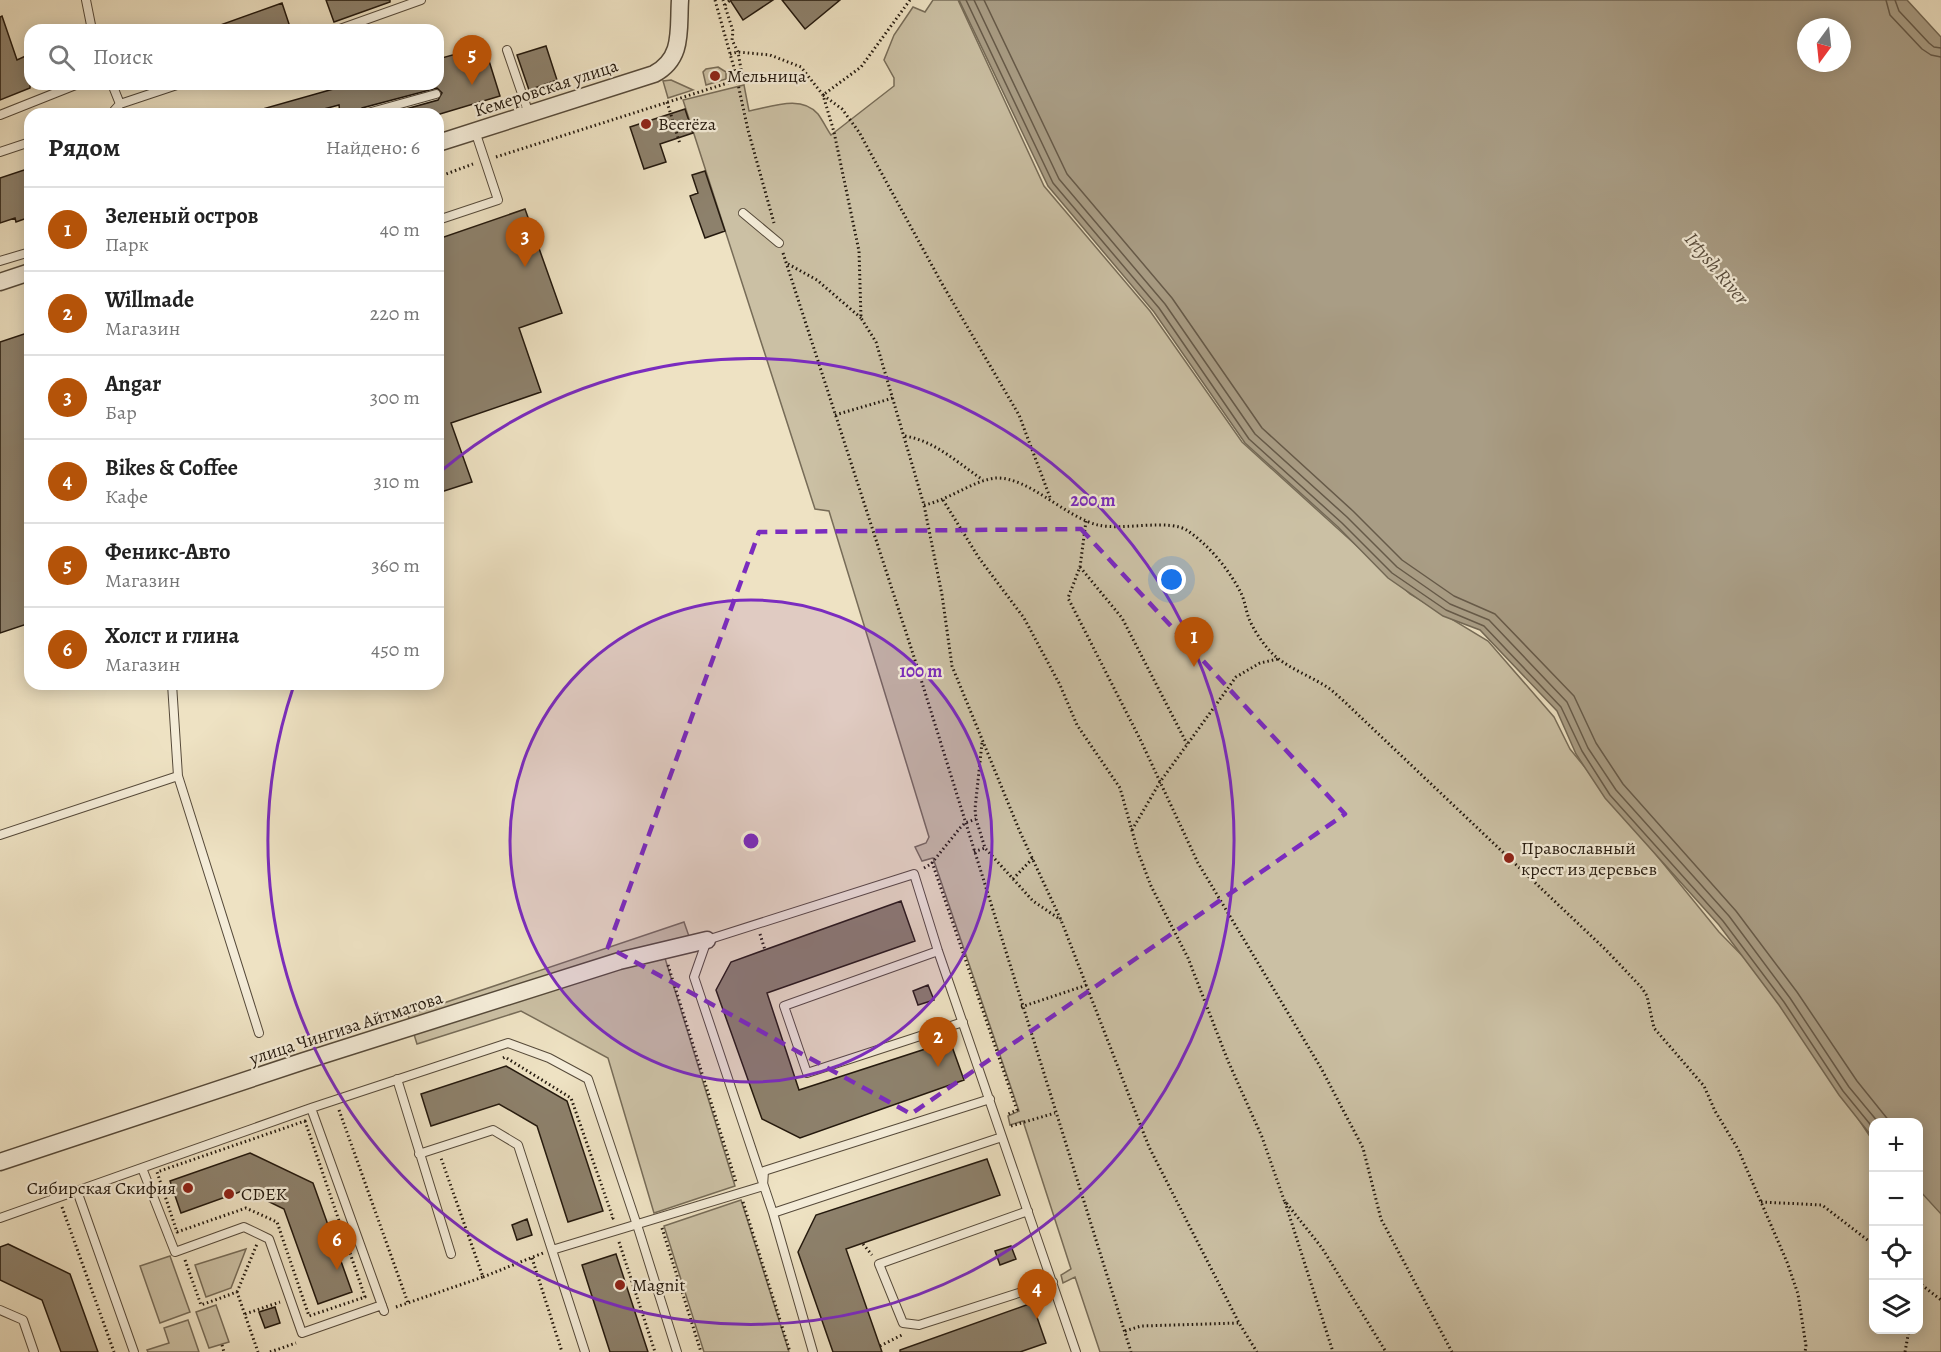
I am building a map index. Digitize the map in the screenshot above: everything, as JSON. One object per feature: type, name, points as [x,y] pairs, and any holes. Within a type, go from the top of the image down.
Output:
[{"type":"street","name":"Кемеровская улица","points":[[444,141],[654,74],[666,68],[676,54],[680,0]]},
{"type":"street","points":[[0,282],[24,274]]},
{"type":"street","name":"улица Чингиза Айтматова","points":[[0,1162],[619,961],[707,940]]},
{"type":"lane","points":[[86,0],[91,24]]},
{"type":"lane","points":[[354,24],[421,0]]},
{"type":"lane","points":[[507,50],[529,114]]},
{"type":"lane","points":[[0,115],[63,90]]},
{"type":"lane","points":[[114,90],[120,104]]},
{"type":"lane","points":[[116,108],[120,104],[162,90]]},
{"type":"lane","points":[[386,108],[436,94]]},
{"type":"lane","points":[[444,218],[498,200],[475,131]]},
{"type":"lane","points":[[0,152],[24,144]]},
{"type":"lane","points":[[743,213],[779,243]]},
{"type":"lane","points":[[0,261],[24,254]]},
{"type":"lane","points":[[172,690],[178,776],[259,1033]]},
{"type":"lane","points":[[0,835],[178,776]]},
{"type":"lane","points":[[813,1352],[773,1213],[693,977],[707,940],[757,926],[914,874],[938,951],[1077,1352]]},
{"type":"lane","points":[[938,951],[784,1006],[807,1073],[963,1022]]},
{"type":"lane","points":[[0,1218],[311,1108],[508,1043],[549,1058],[588,1079],[677,1352]]},
{"type":"lane","points":[[397,1079],[451,1254]]},
{"type":"lane","points":[[763,1186],[764,1171],[990,1099]]},
{"type":"lane","points":[[142,1168],[175,1252],[244,1227],[269,1239],[302,1333],[383,1308],[311,1108]]},
{"type":"lane","points":[[419,1154],[493,1130],[518,1144],[585,1352]]},
{"type":"lane","points":[[773,1213],[1002,1137]]},
{"type":"lane","points":[[552,1250],[763,1186]]},
{"type":"lane","points":[[76,1191],[134,1352]]},
{"type":"lane","points":[[1028,1211],[879,1264],[903,1323],[919,1325],[1053,1282]]},
{"type":"lane","points":[[0,1310],[23,1320],[34,1352]]},
{"type":"path","points":[[715,0],[779,243],[965,823],[1131,1352]]},
{"type":"path","points":[[444,175],[737,80],[742,75],[724,2],[730,0]]},
{"type":"path","points":[[823,95],[861,67],[910,0]]},
{"type":"path","points":[[730,54],[738,52],[770,55],[801,66],[823,95],[842,109],[859,132],[941,282],[1019,416],[1052,501]]},
{"type":"path","points":[[823,95],[834,132],[859,251],[861,318]]},
{"type":"path","points":[[667,102],[680,144]]},
{"type":"path","points":[[786,263],[817,280],[861,318],[876,342],[924,505],[942,595],[952,666],[1061,920],[1149,1147],[1239,1323],[1257,1352]]},
{"type":"path","points":[[835,415],[893,399]]},
{"type":"path","points":[[904,435],[918,438],[939,448],[983,480]]},
{"type":"path","points":[[924,505],[943,500],[983,480],[997,478],[1018,482],[1086,521],[1110,528],[1164,525],[1181,527],[1199,540],[1230,575],[1241,594],[1255,631],[1278,659],[1329,689],[1350,707],[1606,950],[1642,988],[1647,996],[1654,1028],[1704,1086],[1715,1111],[1738,1149],[1787,1262],[1798,1294],[1805,1352]]},
{"type":"path","points":[[943,500],[979,558],[1024,618],[1060,685],[1077,725],[1120,788],[1138,852],[1151,886],[1188,958],[1228,1061],[1262,1137],[1333,1352]]},
{"type":"path","points":[[1086,521],[1080,567],[1068,598],[1140,739],[1198,863],[1321,1068],[1363,1148],[1381,1219],[1452,1352]]},
{"type":"path","points":[[1080,567],[1122,618],[1187,745]]},
{"type":"path","points":[[1132,830],[1160,782],[1236,677],[1260,663],[1278,659]]},
{"type":"path","points":[[983,741],[975,809],[985,848],[1033,901],[1061,920]]},
{"type":"path","points":[[976,819],[965,823],[933,861],[1017,1110],[1006,1114],[1006,1117]]},
{"type":"path","points":[[974,852],[985,848]]},
{"type":"path","points":[[1013,879],[1033,858]]},
{"type":"path","points":[[757,926],[765,950]]},
{"type":"path","points":[[665,956],[790,1352]]},
{"type":"path","points":[[1022,1007],[1087,985]]},
{"type":"path","points":[[505,1057],[572,1098],[613,1218],[602,1222]]},
{"type":"path","points":[[339,1110],[408,1303]]},
{"type":"path","points":[[1009,1125],[1055,1113]]},
{"type":"path","points":[[305,1121],[365,1297],[309,1316],[277,1222],[246,1208],[177,1232],[157,1172],[305,1121]]},
{"type":"path","points":[[437,1148],[483,1276]]},
{"type":"path","points":[[1284,1200],[1322,1248],[1386,1352]]},
{"type":"path","points":[[1761,1202],[1821,1205],[1869,1241]]},
{"type":"path","points":[[62,1206],[114,1352]]},
{"type":"path","points":[[661,1224],[701,1352]]},
{"type":"path","points":[[258,1352],[237,1292],[260,1235]]},
{"type":"path","points":[[618,1240],[654,1352]]},
{"type":"path","points":[[182,1250],[201,1305],[237,1292]]},
{"type":"path","points":[[427,1296],[552,1250]]},
{"type":"path","points":[[532,1258],[562,1352]]},
{"type":"path","points":[[1923,1285],[1941,1300]]},
{"type":"path","points":[[245,1314],[290,1298]]},
{"type":"path","points":[[1124,1332],[1141,1326],[1239,1323]]},
{"type":"path","points":[[1905,1352],[1908,1334]]},
{"type":"path","points":[[222,1345],[224,1352]]},
{"type":"highlighted area","points":[[1081,529],[1345,814],[911,1114],[608,947],[759,532]]},
{"type":"shaded area","points":[[933,0],[958,0],[1044,186],[1150,311],[1242,442],[1410,594],[1488,641],[1554,717],[1570,749],[1719,932],[1766,980],[1869,1135],[1869,1334],[1923,1334],[1923,1190],[1941,1209],[1941,1352],[1100,1352],[1075,1277],[1063,1283],[1061,1275],[1071,1269],[1023,1121],[1010,1125],[1008,1116],[1019,1111],[933,858],[922,861],[915,847],[926,843],[929,837],[829,511],[815,509],[683,100],[744,85],[749,111],[794,103],[803,105],[818,114],[831,135],[894,86],[894,78],[884,60],[894,35],[913,7],[925,12]]},
{"type":"shaded area","points":[[718,67],[726,72],[726,79],[706,85],[703,72],[706,69]]},
{"type":"shaded area","points":[[671,80],[693,90],[668,98],[663,81]]},
{"type":"shaded area","points":[[684,922],[691,942],[664,955],[735,1186],[654,1213],[608,1058],[521,1011],[417,1044],[408,1015]]},
{"type":"shaded area","points":[[741,1200],[789,1352],[704,1352],[664,1226]]},
{"type":"shaded area","points":[[246,1249],[231,1288],[206,1297],[195,1265]]},
{"type":"shaded area","points":[[170,1256],[190,1312],[160,1323],[140,1266]]},
{"type":"shaded area","points":[[216,1305],[229,1342],[209,1348],[196,1312]]},
{"type":"shaded area","points":[[188,1320],[199,1352],[148,1352],[147,1350],[169,1343],[164,1328]]},
{"type":"water","name":"Irtysh River","points":[[959,0],[1907,0],[1941,37],[1941,1214],[1923,1194],[1923,1118],[1869,1118],[1869,1133],[1839,1095],[1779,1005],[1719,925],[1605,798],[1576,754],[1557,711],[1480,630],[1443,616],[1388,578],[1338,527],[1245,443],[1154,312],[1048,186]]},
{"type":"building","points":[[326,0],[390,0],[390,2],[334,22]]},
{"type":"building","points":[[730,0],[773,0],[743,20]]},
{"type":"building","points":[[782,0],[840,0],[805,29]]},
{"type":"building","points":[[282,3],[289,24],[223,24]]},
{"type":"building","points":[[2,16],[17,60],[24,57],[25,90],[0,100],[0,17]]},
{"type":"building","points":[[546,46],[557,80],[529,90],[517,55]]},
{"type":"building","points":[[485,48],[500,96],[444,113],[444,108],[409,108],[438,100],[442,93],[439,90],[444,90],[444,57],[456,54],[455,57]]},
{"type":"building","points":[[330,90],[430,90],[362,108],[339,108],[339,105],[328,108],[266,108]]},
{"type":"building","points":[[685,109],[693,133],[660,144],[666,162],[644,169],[630,127]]},
{"type":"building","points":[[24,170],[24,219],[16,222],[15,218],[0,223],[0,178]]},
{"type":"building","points":[[705,171],[725,231],[705,238],[690,196],[698,193],[692,175]]},
{"type":"building","points":[[525,209],[562,313],[519,328],[541,392],[451,423],[472,482],[444,491],[444,237]]},
{"type":"building","points":[[24,334],[24,625],[0,633],[0,342]]},
{"type":"building","points":[[901,901],[915,941],[767,993],[799,1090],[950,1041],[964,1080],[800,1138],[762,1119],[716,990],[731,962]]},
{"type":"building","points":[[928,985],[934,1000],[918,1005],[913,991]]},
{"type":"building","points":[[506,1066],[567,1101],[603,1211],[568,1222],[537,1126],[499,1104],[431,1126],[421,1094]]},
{"type":"building","points":[[250,1153],[313,1183],[352,1292],[318,1304],[284,1209],[245,1190],[181,1213],[170,1181]]},
{"type":"building","points":[[987,1159],[1000,1195],[846,1249],[882,1352],[833,1352],[798,1252],[816,1215]]},
{"type":"building","points":[[527,1219],[532,1235],[517,1240],[512,1225]]},
{"type":"building","points":[[8,1244],[70,1274],[98,1352],[61,1352],[42,1300],[0,1280],[0,1247]]},
{"type":"building","points":[[1011,1246],[1016,1259],[1000,1265],[995,1251]]},
{"type":"building","points":[[616,1254],[648,1352],[610,1352],[582,1265]]},
{"type":"building","points":[[1032,1303],[1046,1343],[1020,1352],[900,1352],[900,1350]]},
{"type":"building","points":[[275,1307],[280,1323],[265,1328],[259,1312]]},
{"type":"place","name":"Мельница","points":[[715,76]]},
{"type":"place","name":"Феникс-Авто","points":[[472,85]]},
{"type":"place","name":"Beerëza","points":[[646,124]]},
{"type":"place","name":"Angar","points":[[525,267]]},
{"type":"place","name":"Зеленый остров","points":[[1194,667]]},
{"type":"place","name":"Православный крест из деревьев","points":[[1509,858]]},
{"type":"place","name":"Willmade","points":[[938,1067]]},
{"type":"place","name":"Сибирская Скифия","points":[[188,1188]]},
{"type":"place","name":"CDEK","points":[[229,1194]]},
{"type":"place","name":"Холст и глина","points":[[337,1270]]},
{"type":"place","name":"Magnit","points":[[620,1285]]},
{"type":"place","name":"Bikes & Coffee","points":[[1037,1319]]}]
